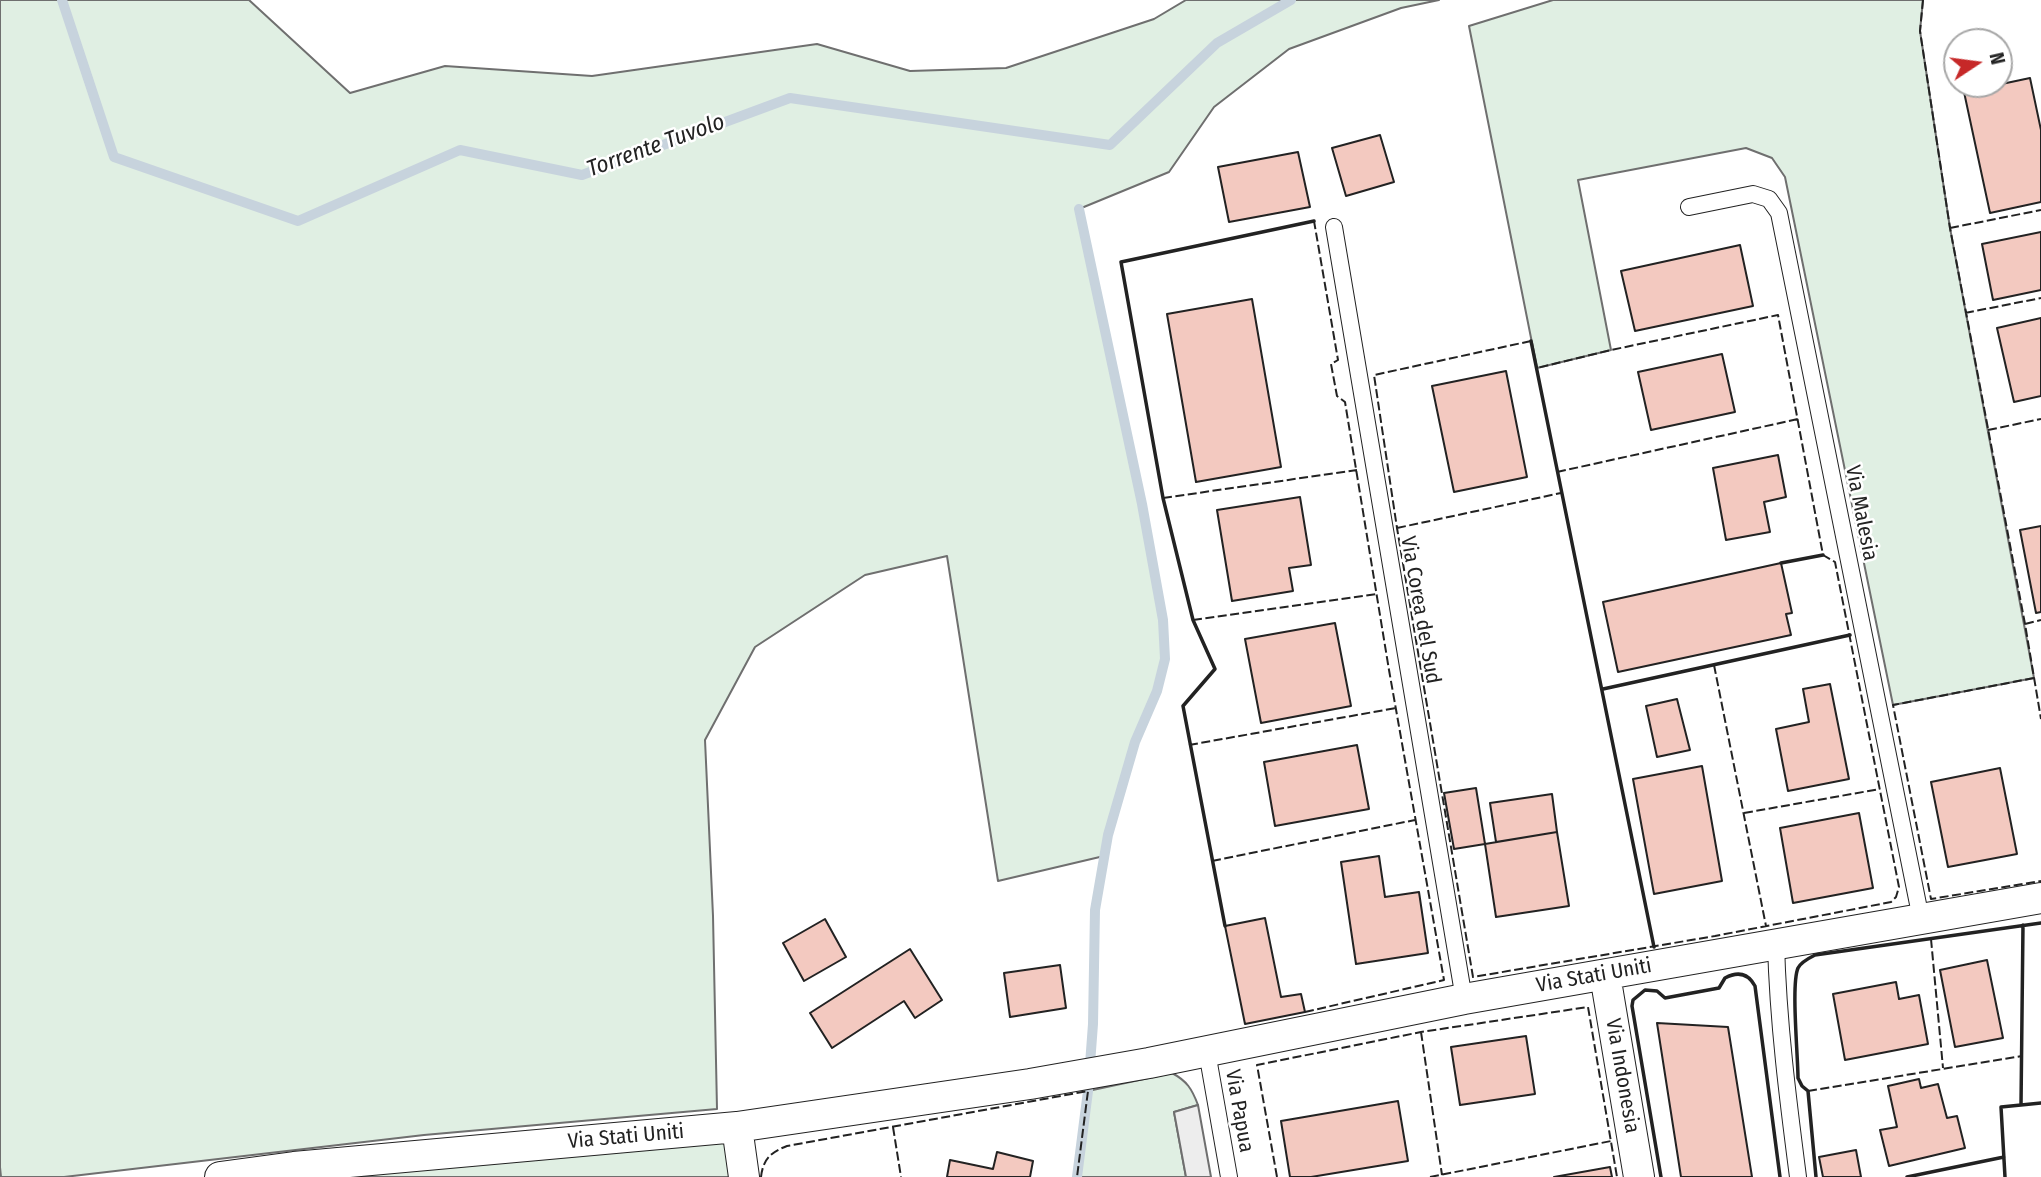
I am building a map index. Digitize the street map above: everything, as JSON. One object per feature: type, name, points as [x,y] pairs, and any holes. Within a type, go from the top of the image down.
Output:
[{"type":"street","name":"Via Stati Uniti","points":[[220,1177],[295,1172],[737,1127],[1030,1084],[1207,1052],[1464,999],[2041,898]]},
{"type":"street","name":"Via Indonesia","points":[[1605,975],[1639,1177]]},
{"type":"street","points":[[737,1127],[744,1177]]},
{"type":"lane","name":"Via Malesia","points":[[1689,207],[1752,194],[1769,199],[1779,213],[1921,919]]},
{"type":"lane","name":"Via Corea del Sud","points":[[1334,227],[1464,999]]},
{"type":"lane","points":[[1776,944],[1787,1087],[1798,1177]]},
{"type":"lane","name":"Via Papua","points":[[1207,1052],[1229,1177]]},
{"type":"green space","points":[[0,0],[249,0],[350,93],[445,66],[592,76],[817,44],[910,71],[1006,68],[1154,19],[1186,0],[1439,0],[1401,8],[1289,49],[1214,107],[1169,172],[1079,209],[1142,504],[1163,620],[1165,659],[1157,691],[1135,742],[1104,856],[998,881],[947,556],[865,575],[755,647],[705,740],[713,916],[717,1109],[424,1135],[64,1177],[1,1177]]},
{"type":"green space","points":[[1553,0],[1923,0],[1920,31],[1950,228],[2034,678],[1893,705],[1785,177],[1772,158],[1746,148],[1578,180],[1611,350],[1537,368],[1469,26]]},
{"type":"green space","points":[[1172,1073],[1188,1086],[1198,1105],[1174,1112],[1186,1177],[1077,1177],[1088,1091]]},
{"type":"green space","points":[[721,1138],[731,1144],[735,1177],[338,1177]]},
{"type":"shaded area","points":[[1198,1105],[1211,1177],[1186,1177],[1174,1112]]},
{"type":"building","points":[[2030,78],[2041,130],[2041,202],[1990,213],[1965,98],[2013,98],[2013,82]]},
{"type":"building","points":[[1380,135],[1394,182],[1346,196],[1332,148]]},
{"type":"building","points":[[1298,152],[1310,207],[1229,222],[1218,167]]},
{"type":"building","points":[[2041,232],[2041,290],[1993,300],[1982,244]]},
{"type":"building","points":[[1740,245],[1753,306],[1635,331],[1621,271]]},
{"type":"building","points":[[1252,299],[1281,467],[1196,482],[1167,314]]},
{"type":"building","points":[[2041,318],[2041,396],[2014,402],[1997,328]]},
{"type":"building","points":[[1722,354],[1735,412],[1651,430],[1638,372]]},
{"type":"building","points":[[1506,371],[1527,477],[1454,492],[1432,386]]},
{"type":"building","points":[[1778,455],[1786,497],[1764,502],[1770,532],[1726,540],[1713,468]]},
{"type":"building","points":[[1300,497],[1311,565],[1289,568],[1293,591],[1232,601],[1217,510]]},
{"type":"building","points":[[2041,526],[2041,612],[2036,613],[2020,530]]},
{"type":"building","points":[[1781,563],[1792,613],[1786,614],[1791,635],[1618,672],[1603,602]]},
{"type":"building","points":[[1335,623],[1351,706],[1261,723],[1245,639]]},
{"type":"building","points":[[1830,684],[1849,779],[1788,791],[1776,729],[1809,722],[1803,689]]},
{"type":"building","points":[[1677,699],[1690,750],[1657,757],[1646,706]]},
{"type":"building","points":[[1357,745],[1369,809],[1275,826],[1264,762]]},
{"type":"building","points":[[1702,766],[1722,881],[1654,894],[1633,779]]},
{"type":"building","points":[[2000,768],[2017,854],[1948,867],[1931,782]]},
{"type":"building","points":[[1476,788],[1485,844],[1454,849],[1444,793]]},
{"type":"building","points":[[1552,794],[1557,832],[1496,842],[1490,803]]},
{"type":"building","points":[[1859,813],[1873,888],[1793,903],[1780,828]]},
{"type":"building","points":[[1557,832],[1569,906],[1496,917],[1485,844]]},
{"type":"building","points":[[1379,856],[1385,897],[1419,892],[1428,953],[1356,964],[1341,862]]},
{"type":"building","points":[[1265,918],[1281,997],[1301,994],[1305,1012],[1245,1024],[1225,926]]},
{"type":"building","points":[[825,919],[846,957],[804,981],[783,943]]},
{"type":"building","points":[[910,949],[942,1000],[915,1018],[904,1001],[832,1048],[810,1013]]},
{"type":"building","points":[[1987,960],[2003,1038],[1955,1047],[1940,970]]},
{"type":"building","points":[[1060,965],[1066,1008],[1010,1017],[1004,973]]},
{"type":"building","points":[[1896,982],[1899,999],[1919,995],[1928,1044],[1845,1060],[1833,994]]},
{"type":"building","points":[[1657,1023],[1728,1027],[1752,1177],[1681,1177]]},
{"type":"building","points":[[1526,1036],[1535,1094],[1460,1105],[1451,1047]]},
{"type":"building","points":[[1919,1079],[1921,1088],[1938,1084],[1947,1118],[1957,1116],[1965,1148],[1889,1166],[1880,1130],[1897,1127],[1888,1086]]},
{"type":"building","points":[[1398,1101],[1408,1161],[1311,1177],[1290,1177],[1281,1121]]},
{"type":"building","points":[[1856,1150],[1861,1177],[1823,1177],[1819,1157]]},
{"type":"building","points":[[997,1152],[1033,1161],[1030,1177],[947,1177],[950,1160],[993,1169]]},
{"type":"building","points":[[1610,1167],[1612,1177],[1554,1177]]},
{"type":"waterway","name":"Torrente Tuvolo","points":[[62,0],[114,157],[298,221],[460,150],[582,175],[790,98],[1110,145],[1217,43],[1291,0]]},
{"type":"waterway","points":[[1077,1177],[1093,1024],[1095,910],[1108,835],[1135,742],[1157,691],[1165,659],[1163,620],[1142,504],[1079,209]]},
{"type":"fence","points":[[1923,0],[1920,31],[1950,228],[2041,719]]},
{"type":"fence","points":[[1950,228],[2041,210]]},
{"type":"fence","points":[[1305,1012],[1444,980],[1345,402],[1337,396],[1331,364],[1338,360],[1314,221]]},
{"type":"fence","points":[[1965,313],[2041,298]]},
{"type":"fence","points":[[1531,341],[1374,375],[1397,528],[1473,977],[1715,936],[1891,902],[1899,887],[1835,562],[1823,555],[1778,315],[1537,368]]},
{"type":"fence","points":[[1557,472],[1798,419]]},
{"type":"fence","points":[[1988,430],[2041,419]]},
{"type":"fence","points":[[1163,498],[1357,470]]},
{"type":"fence","points":[[1397,528],[1561,493]]},
{"type":"fence","points":[[1193,620],[1377,594]]},
{"type":"fence","points":[[2025,624],[2041,620]]},
{"type":"fence","points":[[1714,665],[1766,926]]},
{"type":"fence","points":[[2034,678],[1893,705],[1931,899],[2041,881]]},
{"type":"fence","points":[[1189,745],[1396,708]]},
{"type":"fence","points":[[1744,813],[1880,789]]},
{"type":"fence","points":[[1212,861],[1415,820]]},
{"type":"fence","points":[[1931,939],[1943,1068]]},
{"type":"fence","points":[[1277,1177],[1257,1065],[1421,1032],[1588,1007],[1617,1177]]},
{"type":"fence","points":[[1421,1032],[1442,1175]]},
{"type":"fence","points":[[1808,1091],[2022,1056]]},
{"type":"fence","points":[[761,1177],[769,1157],[787,1146],[1088,1091],[1077,1177]]},
{"type":"fence","points":[[893,1127],[901,1177]]},
{"type":"fence","points":[[1430,1177],[1611,1141]]},
{"type":"wall","points":[[1225,926],[1183,706],[1215,669],[1193,620],[1163,498],[1121,262],[1314,221]]},
{"type":"wall","points":[[1531,341],[1654,947]]},
{"type":"wall","points":[[1781,563],[1823,555]]},
{"type":"wall","points":[[1603,689],[1850,635]]},
{"type":"wall","points":[[1816,1177],[1808,1091],[1798,1078],[1795,989],[1801,964],[1815,955],[2041,923]]},
{"type":"wall","points":[[2005,1177],[2001,1107],[2021,1105],[2023,925]]},
{"type":"wall","points":[[1661,1177],[1633,1000],[1645,990],[1657,991],[1665,998],[1719,988],[1725,978],[1734,974],[1746,976],[1755,986],[1780,1177]]},
{"type":"wall","points":[[2021,1105],[2041,1103]]},
{"type":"wall","points":[[1907,1177],[2004,1157]]}]
